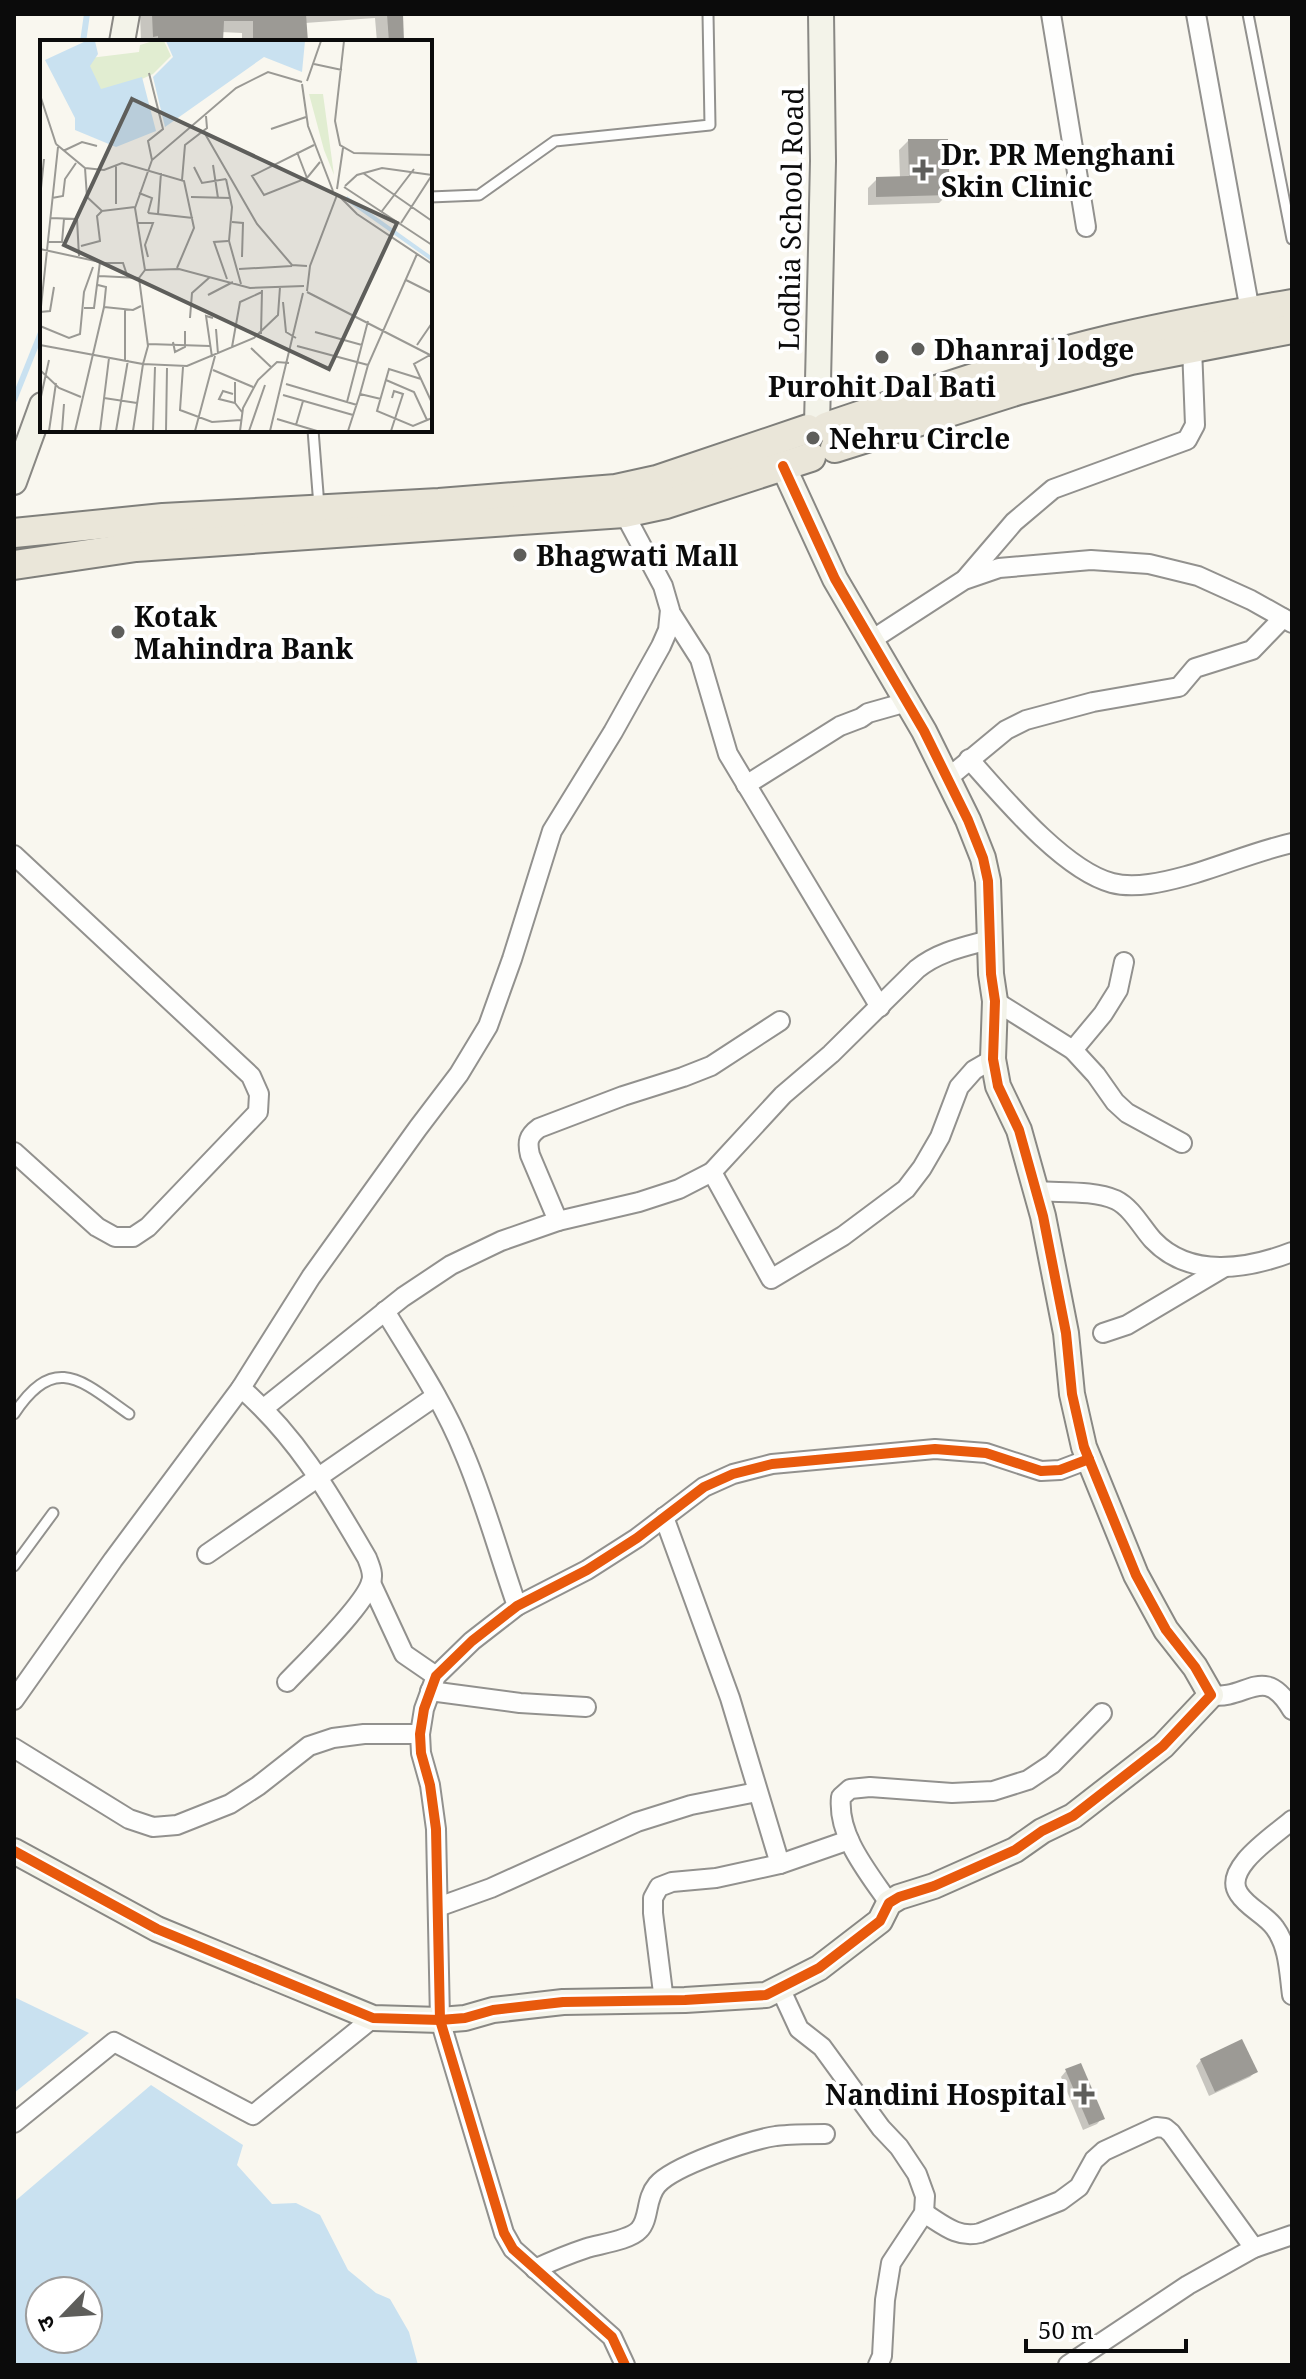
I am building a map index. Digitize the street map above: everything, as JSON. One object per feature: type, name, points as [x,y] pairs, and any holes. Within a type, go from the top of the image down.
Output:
[{"type":"main road","points":[[14,533],[163,518],[320,522],[624,513],[666,504],[783,466],[819,437],[958,382],[1111,339],[1292,304]]},
{"type":"main road","points":[[14,565],[508,498],[616,489],[1131,360],[1292,329]]},
{"type":"street","points":[[122,40],[127,14]]},
{"type":"street","name":"Lodhia School Road","points":[[819,437],[823,161],[821,14]]},
{"type":"street","points":[[1051,14],[1086,227]]},
{"type":"street","points":[[1196,14],[1250,311]]},
{"type":"street","points":[[964,580],[1014,522],[1053,489],[1187,440],[1195,425],[1192,347]]},
{"type":"street","points":[[14,482],[40,410]]},
{"type":"street","points":[[783,466],[811,530],[948,778],[983,858],[988,881],[989,940],[995,1001],[993,1059],[998,1086],[1019,1130],[1037,1191],[1066,1333],[1072,1394],[1089,1459],[1136,1575],[1166,1630],[1195,1667],[1211,1695]]},
{"type":"street","points":[[624,513],[663,586],[670,610],[668,630]]},
{"type":"street","points":[[870,641],[964,580],[1016,565],[1091,560],[1149,564],[1198,576],[1288,620],[1252,650],[1195,668],[1179,687],[1093,702],[1026,720],[1006,730],[948,778]]},
{"type":"street","points":[[14,1700],[241,1388],[311,1277],[459,1074],[488,1026],[552,831],[661,646],[672,615],[700,659],[728,754],[880,1007]]},
{"type":"street","points":[[746,785],[840,726],[868,713],[907,702]]},
{"type":"street","points":[[969,759],[1026,823],[1070,860],[1111,883],[1136,885],[1186,876],[1292,843]]},
{"type":"street","points":[[14,855],[251,1076],[259,1094],[258,1112],[148,1227],[133,1237],[115,1237],[97,1227],[14,1152]]},
{"type":"street","points":[[264,1408],[385,1311],[451,1265],[501,1241],[558,1221],[679,1189],[712,1172],[783,1095],[831,1054],[931,958],[989,940]]},
{"type":"street","points":[[1073,1050],[1118,990],[1124,962]]},
{"type":"street","points":[[995,1001],[1073,1050],[1127,1113],[1182,1143]]},
{"type":"street","points":[[558,1221],[530,1155],[527,1144],[531,1134],[539,1128],[623,1096],[711,1066],[780,1021]]},
{"type":"street","points":[[712,1172],[771,1279],[843,1236],[906,1189],[940,1137],[959,1087],[974,1070],[993,1059]]},
{"type":"street","points":[[1037,1191],[1095,1195],[1119,1201],[1156,1243],[1203,1266],[1223,1268],[1272,1260],[1292,1252]]},
{"type":"street","points":[[1103,1333],[1127,1325],[1223,1268]]},
{"type":"street","points":[[385,1311],[436,1396],[464,1451],[517,1606]]},
{"type":"street","points":[[241,1388],[264,1408],[320,1478],[367,1558],[372,1573],[366,1593],[287,1682]]},
{"type":"street","points":[[207,1554],[436,1396]]},
{"type":"street","points":[[625,2365],[612,2337],[513,2249],[504,2233],[440,2020],[436,1829],[420,1734],[433,1683],[472,1641],[517,1606],[587,1570],[637,1538],[704,1487],[733,1474],[772,1464],[935,1449],[986,1453],[1041,1471],[1060,1470],[1089,1459]]},
{"type":"street","points":[[664,1517],[730,1698],[780,1864]]},
{"type":"street","points":[[371,1583],[404,1654],[433,1683],[520,1703],[586,1707]]},
{"type":"street","points":[[1211,1695],[1226,1696],[1240,1690],[1266,1686],[1275,1689],[1291,1707]]},
{"type":"street","points":[[14,1851],[157,1929],[373,2018],[440,2020],[563,2002],[664,2001],[766,1995],[819,1968],[880,1921],[889,1903],[899,1897],[951,1879],[1015,1850],[1042,1831],[1073,1816],[1163,1746],[1211,1695]]},
{"type":"street","points":[[889,1903],[849,1840],[839,1810],[841,1797],[850,1789],[870,1787],[952,1793],[993,1791],[1028,1780],[1052,1764],[1102,1713]]},
{"type":"street","points":[[14,1748],[129,1819],[153,1827],[177,1825],[230,1804],[309,1746],[333,1738],[364,1734],[420,1734]]},
{"type":"street","points":[[438,1907],[491,1888],[637,1822],[691,1805],[757,1792]]},
{"type":"street","points":[[1292,1820],[1239,1866],[1233,1880],[1237,1892],[1275,1927],[1285,1948],[1292,1995]]},
{"type":"street","points":[[664,2001],[653,1913],[653,1898],[659,1887],[672,1882],[716,1878],[780,1864],[849,1840]]},
{"type":"street","points":[[780,1988],[799,2029],[822,2047],[881,2128],[899,2147],[917,2174],[925,2196],[924,2213],[891,2263],[885,2300],[882,2356],[878,2365]]},
{"type":"street","points":[[14,2123],[114,2042],[253,2115],[373,2018]]},
{"type":"street","points":[[924,2213],[961,2235],[980,2233],[1060,2201],[1079,2187],[1094,2160],[1104,2151],[1156,2127],[1165,2128],[1171,2133],[1254,2248]]},
{"type":"street","points":[[535,2269],[639,2230],[649,2196],[658,2183],[672,2173],[735,2147],[776,2136],[825,2134]]},
{"type":"street","points":[[1068,2365],[1140,2315],[1254,2248],[1292,2235]]},
{"type":"lane","points":[[432,197],[479,195],[555,141],[710,125],[708,14]]},
{"type":"lane","points":[[1248,14],[1292,239]]},
{"type":"lane","points":[[313,432],[320,522]]},
{"type":"lane","points":[[14,1414],[26,1395],[46,1381],[63,1377],[78,1379],[129,1414]]},
{"type":"lane","points":[[14,1566],[53,1513]]},
{"type":"water","points":[[14,1997],[89,2033],[14,2093]]},
{"type":"water","points":[[151,2085],[243,2145],[237,2165],[272,2204],[296,2203],[320,2215],[348,2270],[376,2293],[390,2299],[409,2332],[418,2365],[14,2365],[14,2202]]},
{"type":"building","points":[[152,14],[306,14],[308,40],[253,40],[253,21],[224,21],[223,40],[158,40],[158,36],[153,37]]},
{"type":"building","points":[[387,14],[403,14],[404,40],[389,40]]},
{"type":"building","points":[[908,139],[948,139],[950,195],[876,197],[876,177],[909,176]]},
{"type":"building","points":[[1242,2039],[1258,2072],[1215,2092],[1200,2059]]},
{"type":"building","points":[[1081,2063],[1105,2119],[1089,2125],[1065,2069]]},
{"type":"waterway","points":[[83,40],[87,14]]},
{"type":"waterway","points":[[14,400],[40,335]]},
{"type":"cycle path","points":[[14,1851],[157,1929],[373,2018],[440,2020],[563,2002],[766,1995],[819,1968],[880,1921],[889,1903],[899,1897],[934,1886],[1015,1850],[1042,1831],[1073,1816],[1163,1746],[1211,1695],[1195,1667],[1166,1630],[1136,1575],[1084,1447],[1072,1394],[1066,1333],[1043,1216],[1019,1130],[998,1086],[993,1059],[995,1001],[991,974],[988,881],[983,858],[968,820],[924,731],[835,579],[783,466]]},
{"type":"cycle path","points":[[625,2365],[612,2337],[513,2249],[504,2233],[440,2020],[436,1829],[420,1734],[424,1709],[436,1676],[472,1641],[517,1606],[587,1570],[637,1538],[704,1487],[733,1474],[772,1464],[935,1449],[986,1453],[1041,1471],[1060,1470],[1089,1459]]},
{"type":"place","name":"Dr. PR Menghani Skin Clinic","points":[[923,170]]},
{"type":"place","name":"Dhanraj lodge","points":[[918,349]]},
{"type":"place","name":"Purohit Dal Bati","points":[[882,357]]},
{"type":"place","name":"Nehru Circle","points":[[813,438]]},
{"type":"place","name":"Bhagwati Mall","points":[[520,555]]},
{"type":"place","name":"Kotak Mahindra Bank","points":[[118,632]]},
{"type":"place","name":"Nandini Hospital","points":[[1084,2094]]}]
